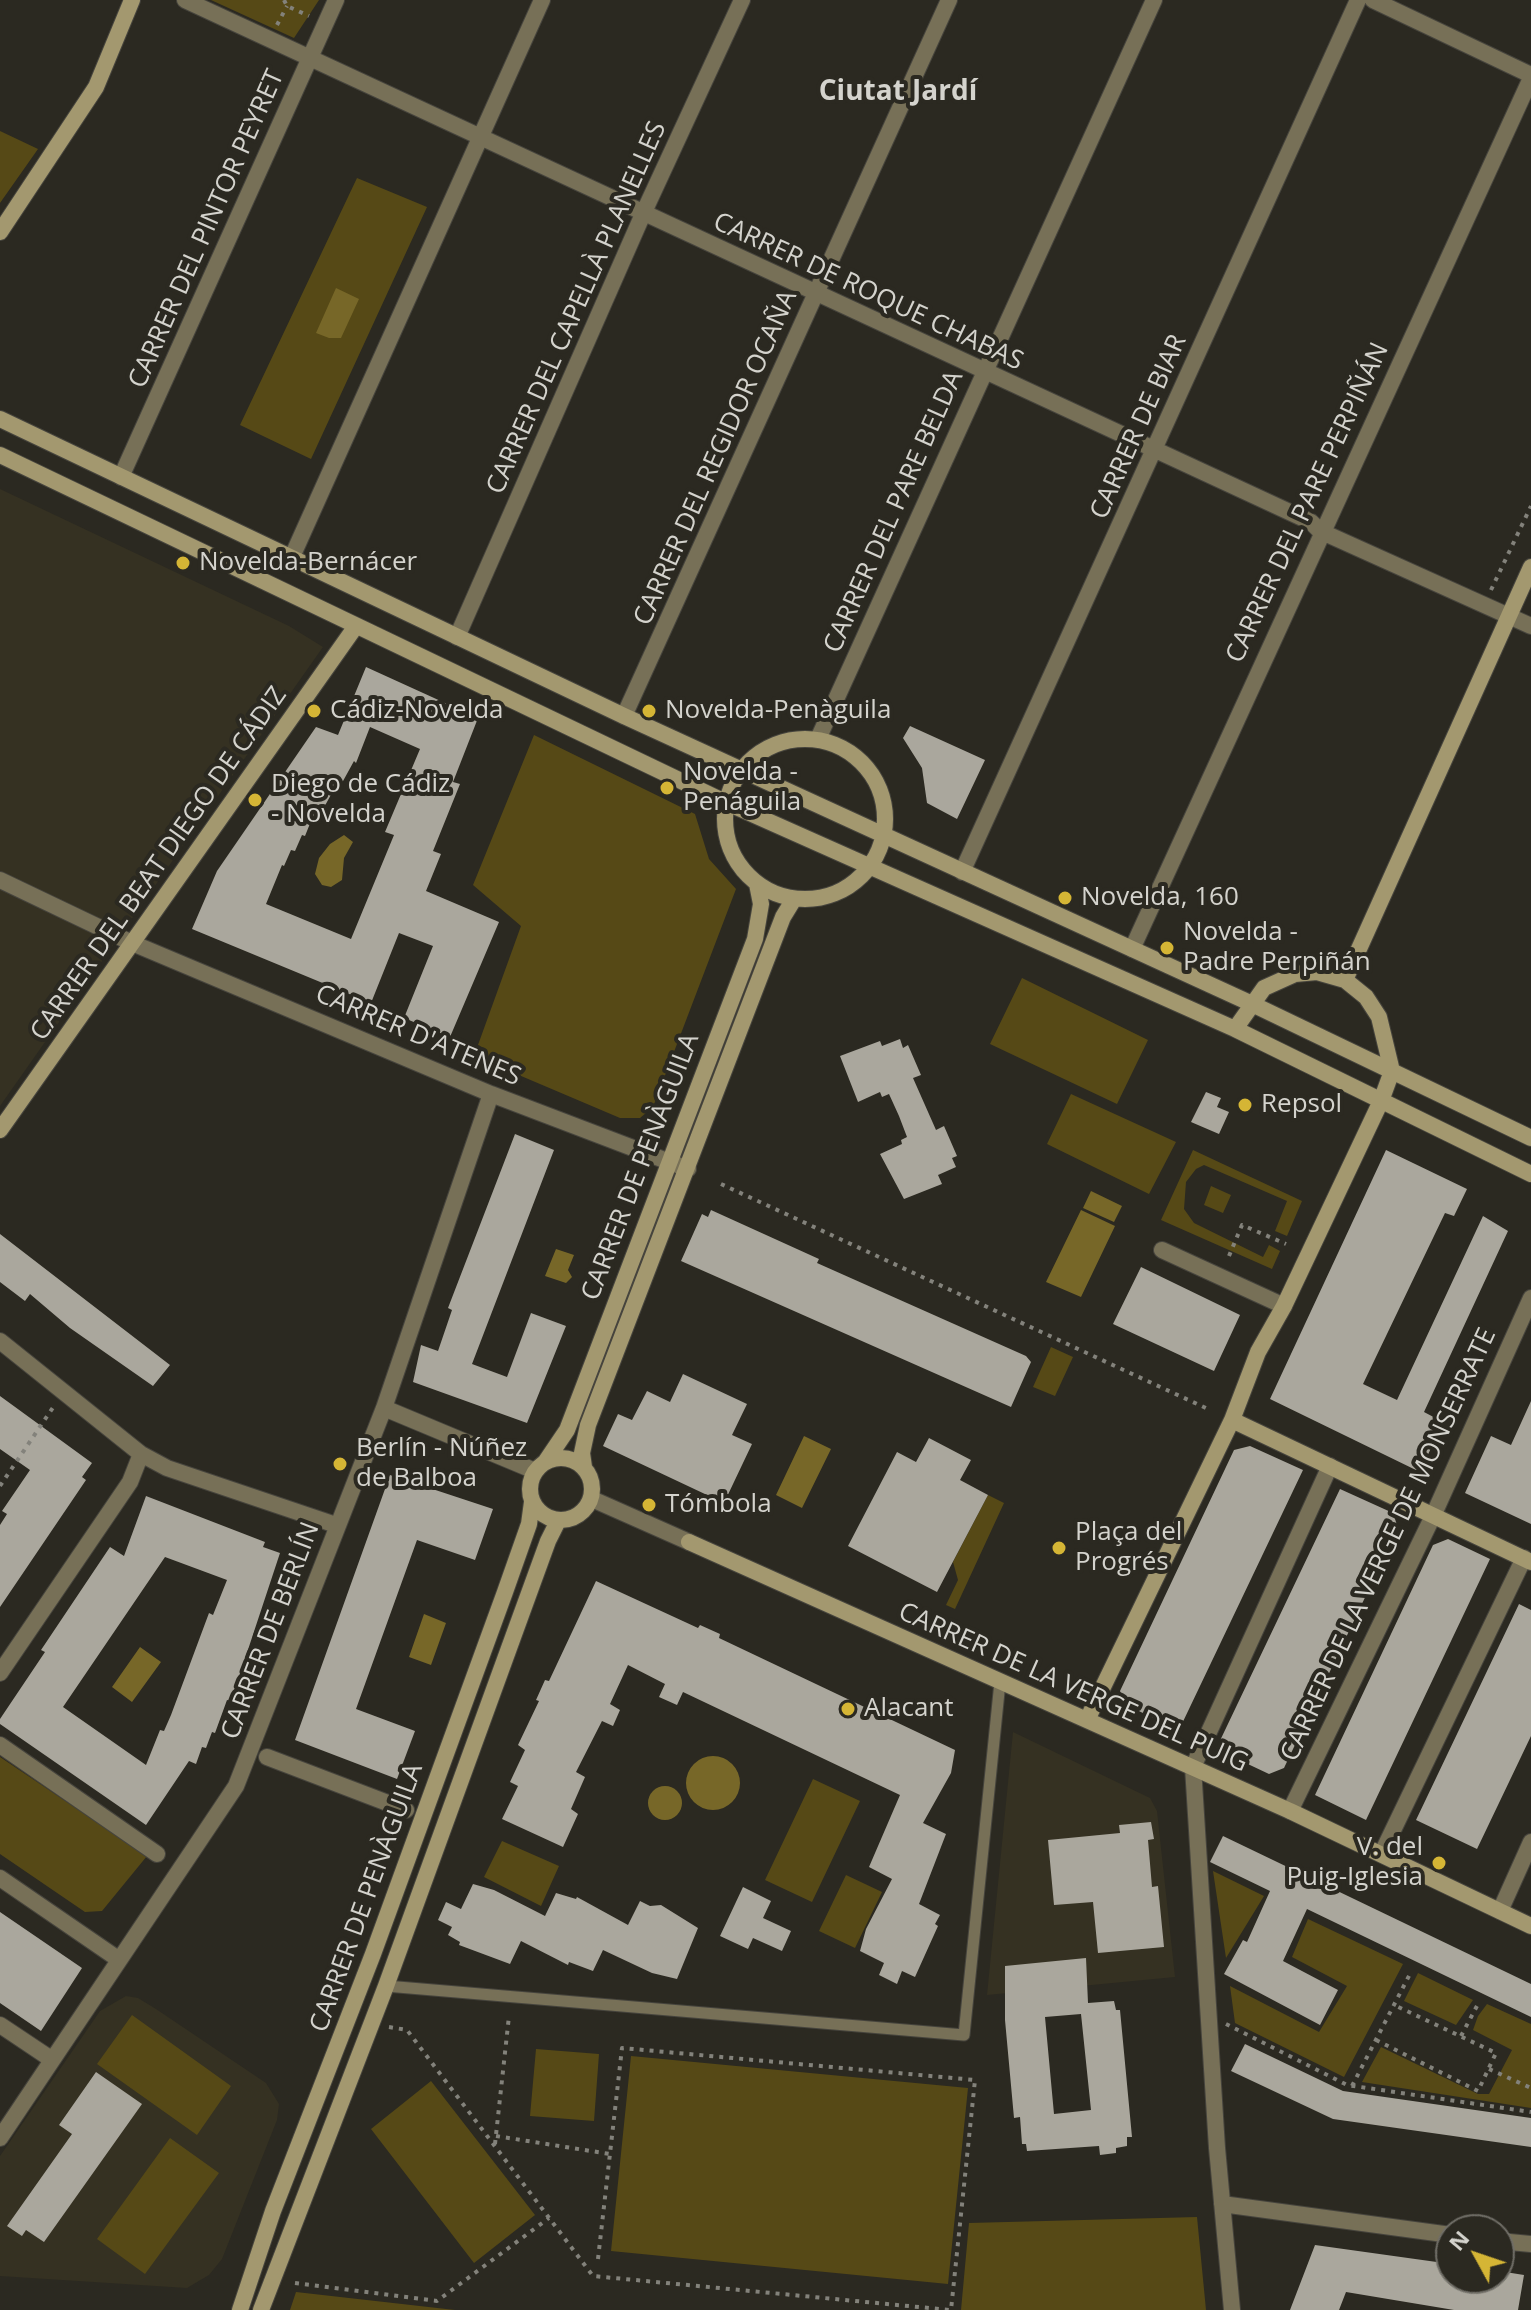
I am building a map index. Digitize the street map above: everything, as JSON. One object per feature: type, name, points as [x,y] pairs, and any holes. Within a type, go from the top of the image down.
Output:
[{"type":"street","points":[[0,232],[96,87],[132,0]]},
{"type":"street","name":"CARRER DE ROQUE CHABAS","points":[[185,0],[1311,522],[1320,531],[1531,626]]},
{"type":"street","name":"CARRER DEL PINTOR PEYRET","points":[[121,477],[336,0]]},
{"type":"street","points":[[291,559],[477,138],[542,0]]},
{"type":"street","name":"CARRER DEL CAPELLÀ PLANELLES","points":[[457,637],[643,214],[742,0]]},
{"type":"street","name":"CARRER DEL REGIDOR OCAÑA","points":[[624,716],[949,0]]},
{"type":"street","name":"CARRER DEL PARE BELDA","points":[[818,739],[1154,0]]},
{"type":"street","name":"CARRER DE BIAR","points":[[962,872],[1358,0]]},
{"type":"street","points":[[1373,0],[1531,77]]},
{"type":"street","name":"CARRER DEL PARE PERPIÑÁN","points":[[1132,949],[1320,531],[1531,77]]},
{"type":"street","points":[[0,419],[624,716],[1250,1003],[1531,1138]]},
{"type":"street","points":[[0,455],[725,802],[1235,1029],[1531,1174]]},
{"type":"street","points":[[1345,980],[1531,567]]},
{"type":"street","name":"CARRER DEL BEAT DIEGO DE CÁDIZ","points":[[0,1130],[356,626]]},
{"type":"street","points":[[797,738],[818,739],[851,751],[873,774],[885,804],[884,837],[872,865],[851,885],[825,897],[794,899],[757,884],[737,863],[724,825],[725,802],[741,769],[773,744],[797,738]]},
{"type":"street","name":"CARRER D'ATENES","points":[[0,880],[132,943],[491,1094],[688,1169]]},
{"type":"street","name":"CARRER DE PENÀGUILA","points":[[541,1466],[567,1430],[755,939],[761,904],[757,884]]},
{"type":"street","name":"CARRER DE PENÀGUILA","points":[[584,1467],[582,1453],[588,1425],[783,917],[794,899]]},
{"type":"street","points":[[1087,1720],[1232,1420],[1258,1352],[1284,1306],[1381,1101],[1392,1071],[1379,1017],[1366,997],[1345,980],[1317,972],[1295,974],[1264,988],[1250,1003],[1235,1029]]},
{"type":"street","name":"CARRER DE BERLÍN","points":[[0,2138],[236,1786],[384,1408],[491,1094]]},
{"type":"street","points":[[1162,1250],[1284,1306]]},
{"type":"street","name":"CARRER DE LA VERGE DE MONSERRATE","points":[[1290,1811],[1433,1516],[1531,1298]]},
{"type":"street","points":[[0,1341],[141,1454],[167,1468],[336,1525]]},
{"type":"street","points":[[384,1408],[541,1466]]},
{"type":"street","points":[[1232,1420],[1528,1560],[1382,1853]]},
{"type":"street","points":[[0,1673],[130,1482],[141,1454]]},
{"type":"street","points":[[560,1458],[584,1467],[592,1484],[592,1499],[584,1512],[572,1519],[558,1521],[544,1516],[532,1502],[530,1485],[541,1466],[560,1458]]},
{"type":"street","points":[[1232,2310],[1208,2016],[1193,1767],[1330,1466]]},
{"type":"street","name":"CARRER DE LA VERGE DEL PUIG","points":[[592,1499],[1290,1811],[1531,1926]]},
{"type":"street","name":"CARRER DE PENÀGUILA","points":[[240,2310],[273,2211],[373,1954],[529,1524],[532,1502]]},
{"type":"street","name":"CARRER DE PENÀGUILA","points":[[261,2310],[386,1986],[548,1541],[558,1521]]},
{"type":"street","points":[[0,1745],[157,1854]]},
{"type":"street","points":[[267,1757],[406,1810]]},
{"type":"street","points":[[1500,1911],[1531,1842]]},
{"type":"street","points":[[0,1878],[118,1959]]},
{"type":"street","points":[[0,2025],[51,2059]]},
{"type":"street","points":[[1222,2204],[1435,2233]]},
{"type":"lane","points":[[386,1986],[964,2035],[1000,1682]]},
{"type":"path","points":[[284,0],[287,6],[311,17]]},
{"type":"path","points":[[274,30],[287,6]]},
{"type":"path","points":[[1485,603],[1531,506]]},
{"type":"path","points":[[721,1184],[1208,1409]]},
{"type":"path","points":[[1229,1256],[1242,1225],[1286,1244]]},
{"type":"path","points":[[0,1486],[54,1406]]},
{"type":"path","points":[[1352,2086],[1411,1972]]},
{"type":"path","points":[[1461,2036],[1478,2004]]},
{"type":"path","points":[[1376,2040],[1478,2091],[1496,2053],[1394,2005]]},
{"type":"path","points":[[495,2146],[509,2016]]},
{"type":"path","points":[[1208,2016],[1352,2086],[1531,2112]]},
{"type":"path","points":[[389,2027],[407,2030],[593,2276],[950,2310],[975,2080],[622,2048],[598,2259]]},
{"type":"path","points":[[1488,2069],[1531,2088]]},
{"type":"path","points":[[496,2136],[610,2154]]},
{"type":"path","points":[[295,2283],[437,2301],[549,2218]]},
{"type":"shaded area","points":[[211,0],[319,0],[294,38]]},
{"type":"shaded area","points":[[0,131],[38,149],[0,203]]},
{"type":"shaded area","points":[[357,178],[427,207],[311,459],[240,425]]},
{"type":"shaded area","points":[[336,288],[359,299],[341,338],[329,338],[316,333]]},
{"type":"shaded area","points":[[0,489],[289,626],[323,647],[0,1106]]},
{"type":"shaded area","points":[[534,735],[695,814],[709,859],[736,889],[653,1107],[640,1118],[620,1118],[474,1056],[521,926],[473,885]]},
{"type":"shaded area","points":[[344,835],[353,842],[344,858],[342,880],[331,887],[322,885],[315,874],[319,858],[330,844]]},
{"type":"shaded area","points":[[1022,978],[1148,1040],[1117,1104],[990,1044]]},
{"type":"shaded area","points":[[1071,1094],[1176,1142],[1149,1194],[1047,1144]]},
{"type":"shaded area","points":[[1193,1150],[1302,1201],[1287,1236],[1275,1231],[1287,1201],[1204,1165],[1196,1169],[1186,1182],[1184,1209],[1194,1223],[1263,1257],[1269,1245],[1280,1251],[1272,1269],[1161,1220]]},
{"type":"shaded area","points":[[1211,1186],[1231,1195],[1223,1213],[1204,1205]]},
{"type":"shaded area","points":[[1091,1191],[1122,1206],[1114,1222],[1083,1208]]},
{"type":"shaded area","points":[[1081,1210],[1115,1226],[1081,1297],[1046,1282]]},
{"type":"shaded area","points":[[556,1249],[574,1255],[568,1270],[572,1277],[566,1283],[545,1276]]},
{"type":"shaded area","points":[[1051,1347],[1073,1357],[1055,1396],[1033,1387]]},
{"type":"shaded area","points":[[804,1436],[831,1449],[802,1508],[776,1495]]},
{"type":"shaded area","points":[[988,1495],[1004,1503],[955,1609],[946,1605],[958,1580],[953,1562]]},
{"type":"shaded area","points":[[424,1614],[446,1623],[431,1665],[409,1657]]},
{"type":"shaded area","points":[[140,1647],[161,1662],[132,1702],[112,1687]]},
{"type":"shaded area","points":[[1013,1732],[1150,1798],[1157,1811],[1175,1977],[987,1995]]},
{"type":"shaded area","points":[[713,1756],[732,1764],[740,1783],[732,1802],[713,1810],[694,1802],[686,1783],[694,1764]]},
{"type":"shaded area","points":[[0,1757],[147,1856],[102,1911],[85,1912],[0,1854]]},
{"type":"shaded area","points":[[813,1779],[860,1801],[812,1902],[765,1880]]},
{"type":"shaded area","points":[[665,1786],[677,1791],[682,1803],[677,1815],[665,1820],[653,1815],[648,1803],[653,1791]]},
{"type":"shaded area","points":[[502,1841],[559,1866],[541,1906],[484,1877]]},
{"type":"shaded area","points":[[1213,1871],[1264,1896],[1226,1958]]},
{"type":"shaded area","points":[[846,1875],[882,1892],[855,1948],[819,1931]]},
{"type":"shaded area","points":[[1308,1919],[1403,1964],[1344,2077],[1235,2023],[1230,1986],[1319,2032],[1347,1986],[1292,1957]]},
{"type":"shaded area","points":[[1418,1973],[1473,2000],[1456,2025],[1404,2001]]},
{"type":"shaded area","points":[[126,1996],[138,1998],[156,2009],[266,2083],[279,2104],[277,2120],[222,2259],[209,2275],[187,2288],[0,2276],[0,2156],[100,2011]]},
{"type":"shaded area","points":[[1487,2004],[1531,2024],[1531,2108],[1362,2082],[1381,2047],[1478,2094],[1489,2094],[1512,2050],[1473,2030]]},
{"type":"shaded area","points":[[132,2015],[231,2086],[197,2135],[97,2064]]},
{"type":"shaded area","points":[[536,2049],[599,2054],[594,2121],[530,2116]]},
{"type":"shaded area","points":[[631,2056],[968,2088],[948,2284],[611,2251]]},
{"type":"shaded area","points":[[431,2081],[535,2215],[474,2263],[371,2129]]},
{"type":"shaded area","points":[[170,2138],[219,2173],[145,2274],[97,2239]]},
{"type":"shaded area","points":[[1197,2217],[1206,2310],[961,2310],[969,2223]]},
{"type":"shaded area","points":[[296,2292],[455,2310],[290,2310]]},
{"type":"building","points":[[366,667],[478,718],[453,782],[460,784],[433,851],[441,854],[426,891],[499,922],[450,1037],[404,1018],[433,946],[399,933],[371,1003],[192,929],[217,871],[316,727],[338,735]],"holes":[[[370,727],[420,749],[385,832],[394,835],[351,939],[266,904],[291,850],[295,851],[311,821],[316,822],[333,791],[337,792],[354,761],[356,763]]]},
{"type":"building","points":[[910,726],[985,760],[957,819],[927,803],[922,768],[903,738]]},
{"type":"building","points":[[900,1039],[903,1048],[908,1045],[921,1075],[913,1078],[936,1130],[944,1126],[957,1156],[952,1158],[956,1167],[938,1175],[942,1184],[904,1199],[880,1154],[902,1144],[901,1140],[907,1137],[899,1116],[889,1094],[882,1097],[880,1092],[858,1102],[840,1056],[880,1041],[882,1046]]},
{"type":"building","points":[[1206,1092],[1221,1098],[1217,1107],[1229,1112],[1219,1134],[1191,1122]]},
{"type":"building","points":[[515,1134],[554,1150],[472,1364],[507,1377],[531,1313],[566,1326],[527,1423],[413,1382],[421,1345],[438,1351],[452,1310],[448,1308]]},
{"type":"building","points":[[1386,1150],[1467,1189],[1454,1216],[1445,1213],[1363,1384],[1397,1400],[1483,1216],[1508,1231],[1424,1412],[1443,1422],[1420,1472],[1270,1399]]},
{"type":"building","points":[[711,1210],[819,1259],[817,1263],[1026,1356],[1031,1362],[1011,1407],[681,1261],[702,1214],[708,1217]]},
{"type":"building","points":[[0,1234],[170,1365],[153,1386],[70,1328],[30,1294],[25,1301],[0,1282]]},
{"type":"building","points":[[1141,1267],[1240,1315],[1214,1371],[1113,1324]]},
{"type":"building","points":[[683,1374],[747,1404],[732,1435],[752,1444],[724,1503],[603,1446],[618,1414],[632,1420],[647,1391],[670,1402]]},
{"type":"building","points":[[0,1396],[92,1463],[82,1477],[86,1480],[0,1607],[0,1525],[7,1514],[2,1511],[30,1470],[0,1449]]},
{"type":"building","points":[[1531,1401],[1531,1524],[1465,1493],[1491,1436],[1511,1445]]},
{"type":"building","points":[[929,1438],[971,1460],[960,1480],[988,1495],[937,1592],[848,1546],[897,1452],[916,1462]]},
{"type":"building","points":[[1250,1446],[1303,1470],[1179,1730],[1126,1705],[1120,1691],[1234,1450]]},
{"type":"building","points":[[390,1475],[493,1509],[475,1560],[417,1540],[356,1709],[415,1731],[397,1779],[295,1740]]},
{"type":"building","points":[[1340,1489],[1393,1513],[1398,1528],[1284,1768],[1269,1774],[1216,1749]]},
{"type":"building","points":[[146,1496],[265,1542],[263,1547],[280,1553],[231,1701],[227,1700],[215,1733],[212,1732],[206,1748],[202,1747],[196,1764],[189,1761],[146,1825],[0,1724],[0,1719],[45,1652],[41,1650],[110,1547],[124,1556]],"holes":[[[165,1557],[227,1580],[213,1615],[209,1613],[171,1715],[164,1731],[160,1730],[146,1765],[63,1707]]]},
{"type":"building","points":[[1448,1539],[1490,1559],[1366,1820],[1315,1795],[1433,1545]]},
{"type":"building","points":[[596,1581],[698,1628],[700,1625],[720,1634],[719,1638],[955,1750],[951,1773],[923,1823],[946,1834],[919,1904],[940,1915],[935,1924],[938,1926],[915,1977],[902,1971],[897,1984],[879,1975],[884,1963],[860,1951],[866,1929],[892,1879],[869,1867],[900,1795],[683,1692],[677,1705],[659,1697],[665,1684],[628,1665],[610,1704],[620,1710],[613,1726],[602,1721],[576,1772],[585,1777],[571,1809],[578,1814],[563,1847],[502,1819],[518,1786],[510,1782],[525,1750],[518,1745],[539,1701],[536,1700],[545,1680],[549,1681]]},
{"type":"building","points":[[1519,1604],[1531,1610],[1531,1736],[1477,1849],[1416,1820]]},
{"type":"building","points":[[1151,1822],[1154,1839],[1148,1840],[1152,1887],[1158,1886],[1164,1947],[1098,1953],[1093,1902],[1054,1905],[1048,1840],[1120,1833],[1119,1825]]},
{"type":"building","points":[[1223,1836],[1531,1984],[1531,2017],[1307,1909],[1283,1961],[1338,1990],[1320,2025],[1224,1974],[1243,1940],[1247,1942],[1270,1891],[1210,1862]]},
{"type":"building","points":[[473,1884],[494,1890],[545,1916],[556,1893],[577,1897],[628,1925],[640,1901],[650,1906],[661,1905],[698,1928],[677,1979],[652,1973],[603,1950],[593,1971],[569,1962],[568,1965],[521,1941],[510,1964],[459,1945],[460,1942],[448,1935],[452,1927],[438,1920],[446,1902],[461,1909]]},
{"type":"building","points":[[743,1887],[771,1901],[763,1918],[791,1931],[782,1951],[753,1938],[748,1949],[720,1936]]},
{"type":"building","points":[[0,1912],[82,1968],[41,2031],[0,2003]]},
{"type":"building","points":[[1086,1958],[1088,2003],[1114,2001],[1116,2010],[1120,2010],[1132,2137],[1127,2137],[1127,2146],[1116,2148],[1116,2153],[1100,2155],[1099,2146],[1027,2151],[1026,2144],[1022,2144],[1020,2117],[1014,2118],[1005,2020],[1005,1966]],"holes":[[[1081,2014],[1091,2110],[1054,2114],[1045,2017]]]},
{"type":"building","points":[[1245,2044],[1343,2091],[1531,2118],[1531,2147],[1333,2119],[1231,2071]]},
{"type":"building","points":[[96,2072],[142,2104],[44,2242],[26,2230],[22,2236],[7,2226],[72,2134],[59,2125]]},
{"type":"building","points":[[1315,2245],[1435,2262],[1435,2294],[1515,2294],[1515,2274],[1524,2275],[1518,2310],[1454,2310],[1346,2292],[1339,2310],[1290,2310]]},
{"type":"place","name":"Novelda-Bernácer","points":[[183,563]]},
{"type":"place","name":"Cádiz-Novelda","points":[[314,711]]},
{"type":"place","name":"Novelda-Penàguila","points":[[649,711]]},
{"type":"place","name":"Novelda - Penáguila","points":[[667,788]]},
{"type":"place","name":"Diego de Cádiz - Novelda","points":[[255,800]]},
{"type":"place","name":"Novelda, 160","points":[[1065,898]]},
{"type":"place","name":"Novelda - Padre Perpiñán","points":[[1167,948]]},
{"type":"place","name":"Repsol","points":[[1245,1105]]},
{"type":"place","name":"Berlín - Núñez de Balboa","points":[[340,1464]]},
{"type":"place","name":"Tómbola","points":[[649,1505]]},
{"type":"place","name":"Plaça del Progrés","points":[[1059,1548]]},
{"type":"place","name":"Alacant","points":[[848,1709]]},
{"type":"place","name":"V. del Puig-Iglesia","points":[[1439,1863]]},
{"type":"district","name":"Ciutat Jardí","points":[[898,92]]}]
